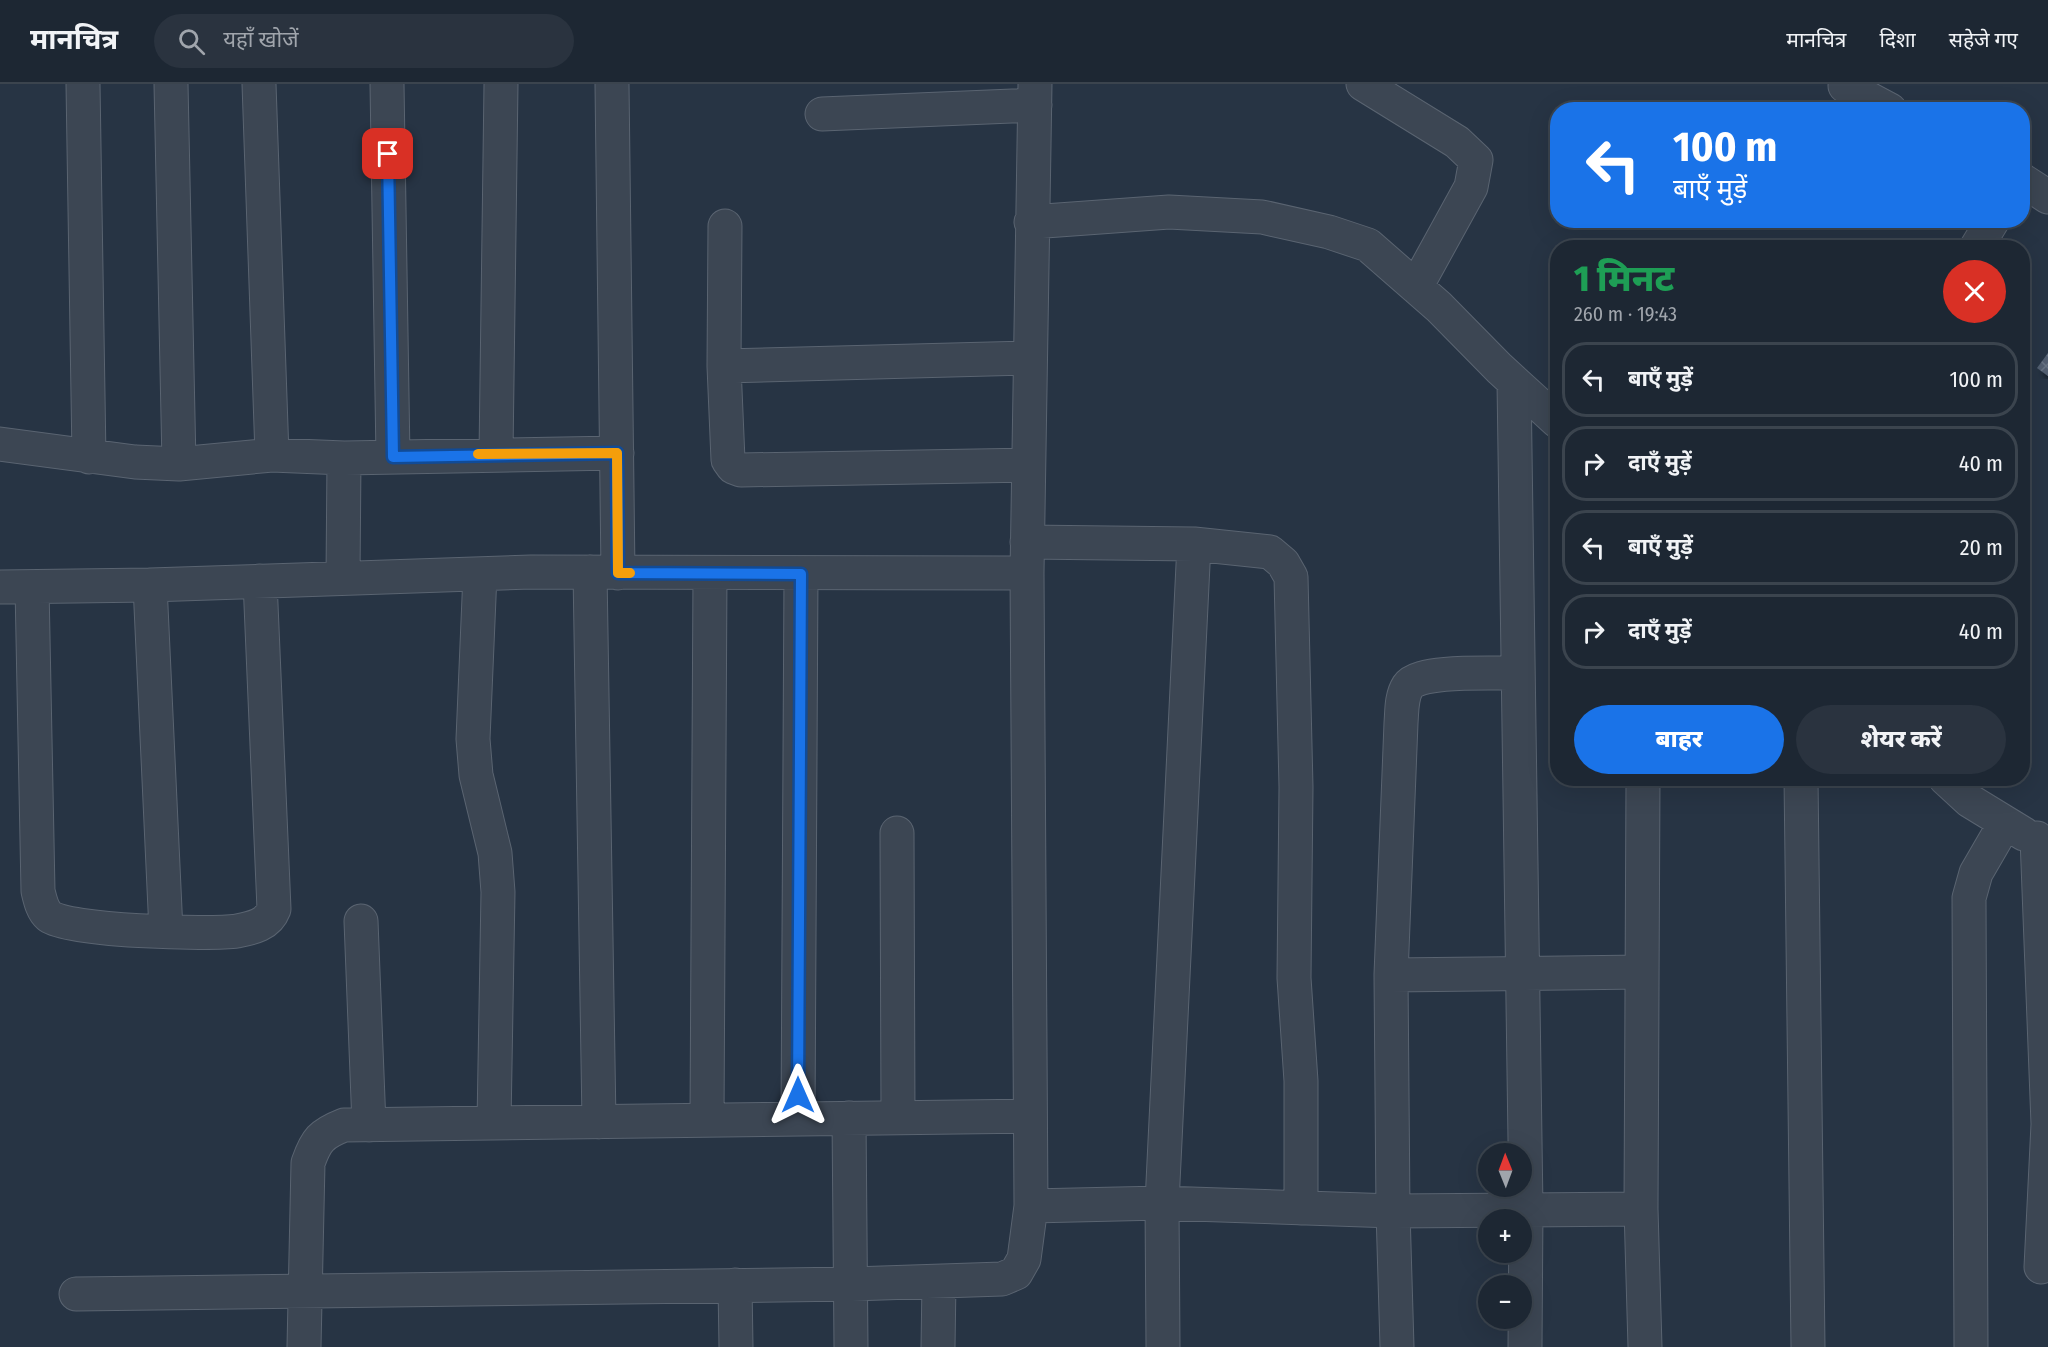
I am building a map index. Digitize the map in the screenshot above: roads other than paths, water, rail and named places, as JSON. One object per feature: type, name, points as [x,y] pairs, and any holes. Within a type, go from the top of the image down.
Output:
[{"type":"street","points":[[83,84],[89,457]]},
{"type":"street","points":[[171,84],[179,464]]},
{"type":"street","points":[[260,84],[273,455]]},
{"type":"street","points":[[387,84],[393,457]]},
{"type":"street","points":[[496,454],[501,84]]},
{"type":"street","points":[[598,1122],[604,572],[617,453],[612,84]]},
{"type":"street","points":[[1363,84],[1457,142],[1476,160],[1471,188],[1416,287]]},
{"type":"street","points":[[1844,85],[1875,102]]},
{"type":"street","points":[[76,1294],[852,1284],[1002,1279],[1016,1273],[1024,1259],[1031,1206],[1027,465],[1035,94],[822,114]]},
{"type":"street","points":[[2030,185],[2048,197]]},
{"type":"street","points":[[1031,222],[1169,212],[1262,217],[1329,232],[1368,245],[1416,287],[1550,415]]},
{"type":"street","points":[[725,226],[724,366],[728,460],[733,467],[741,470],[1027,465]]},
{"type":"street","points":[[724,366],[1028,358]]},
{"type":"street","points":[[1514,382],[1526,1209]]},
{"type":"street","points":[[0,444],[89,457],[179,464],[273,455],[344,458],[617,453]]},
{"type":"street","points":[[343,579],[344,458]]},
{"type":"street","points":[[260,581],[274,909],[271,918],[262,924],[235,931],[166,931],[64,924],[48,916],[42,906],[38,891],[16,587],[480,574],[604,572],[801,574],[1194,544],[1270,552],[1283,563],[1291,577],[1296,787],[1294,978],[1302,1081],[1301,1208]]},
{"type":"street","points":[[1163,1347],[1162,1203],[1194,544]]},
{"type":"street","points":[[707,1120],[710,573]]},
{"type":"street","points":[[480,574],[473,739],[476,775],[495,853],[498,892],[494,1123]]},
{"type":"street","points":[[798,1119],[801,574]]},
{"type":"street","points":[[150,585],[166,931]]},
{"type":"street","points":[[1397,1347],[1393,1211],[1391,975],[1404,695],[1409,684],[1424,676],[1518,673]]},
{"type":"street","points":[[1643,786],[1641,1209],[1645,1347]]},
{"type":"street","points":[[1801,786],[1808,1347]]},
{"type":"street","points":[[1954,786],[1970,801],[2005,824],[2042,839],[2048,1124],[2041,1267]]},
{"type":"street","points":[[1971,1347],[1969,898],[1976,873],[2005,824]]},
{"type":"street","points":[[897,833],[898,1117]]},
{"type":"street","points":[[362,921],[369,1125]]},
{"type":"street","points":[[1391,975],[1642,972]]},
{"type":"street","points":[[304,1347],[308,1163],[315,1142],[344,1125],[1029,1116]]},
{"type":"street","points":[[849,1118],[851,1347]]},
{"type":"street","points":[[1031,1206],[1162,1203],[1393,1211],[1478,1210]]},
{"type":"street","points":[[1532,1209],[1641,1209]]},
{"type":"street","points":[[1525,1347],[1526,1263]]},
{"type":"street","points":[[938,1347],[939,1282]]},
{"type":"street","points":[[735,1285],[736,1347]]}]
